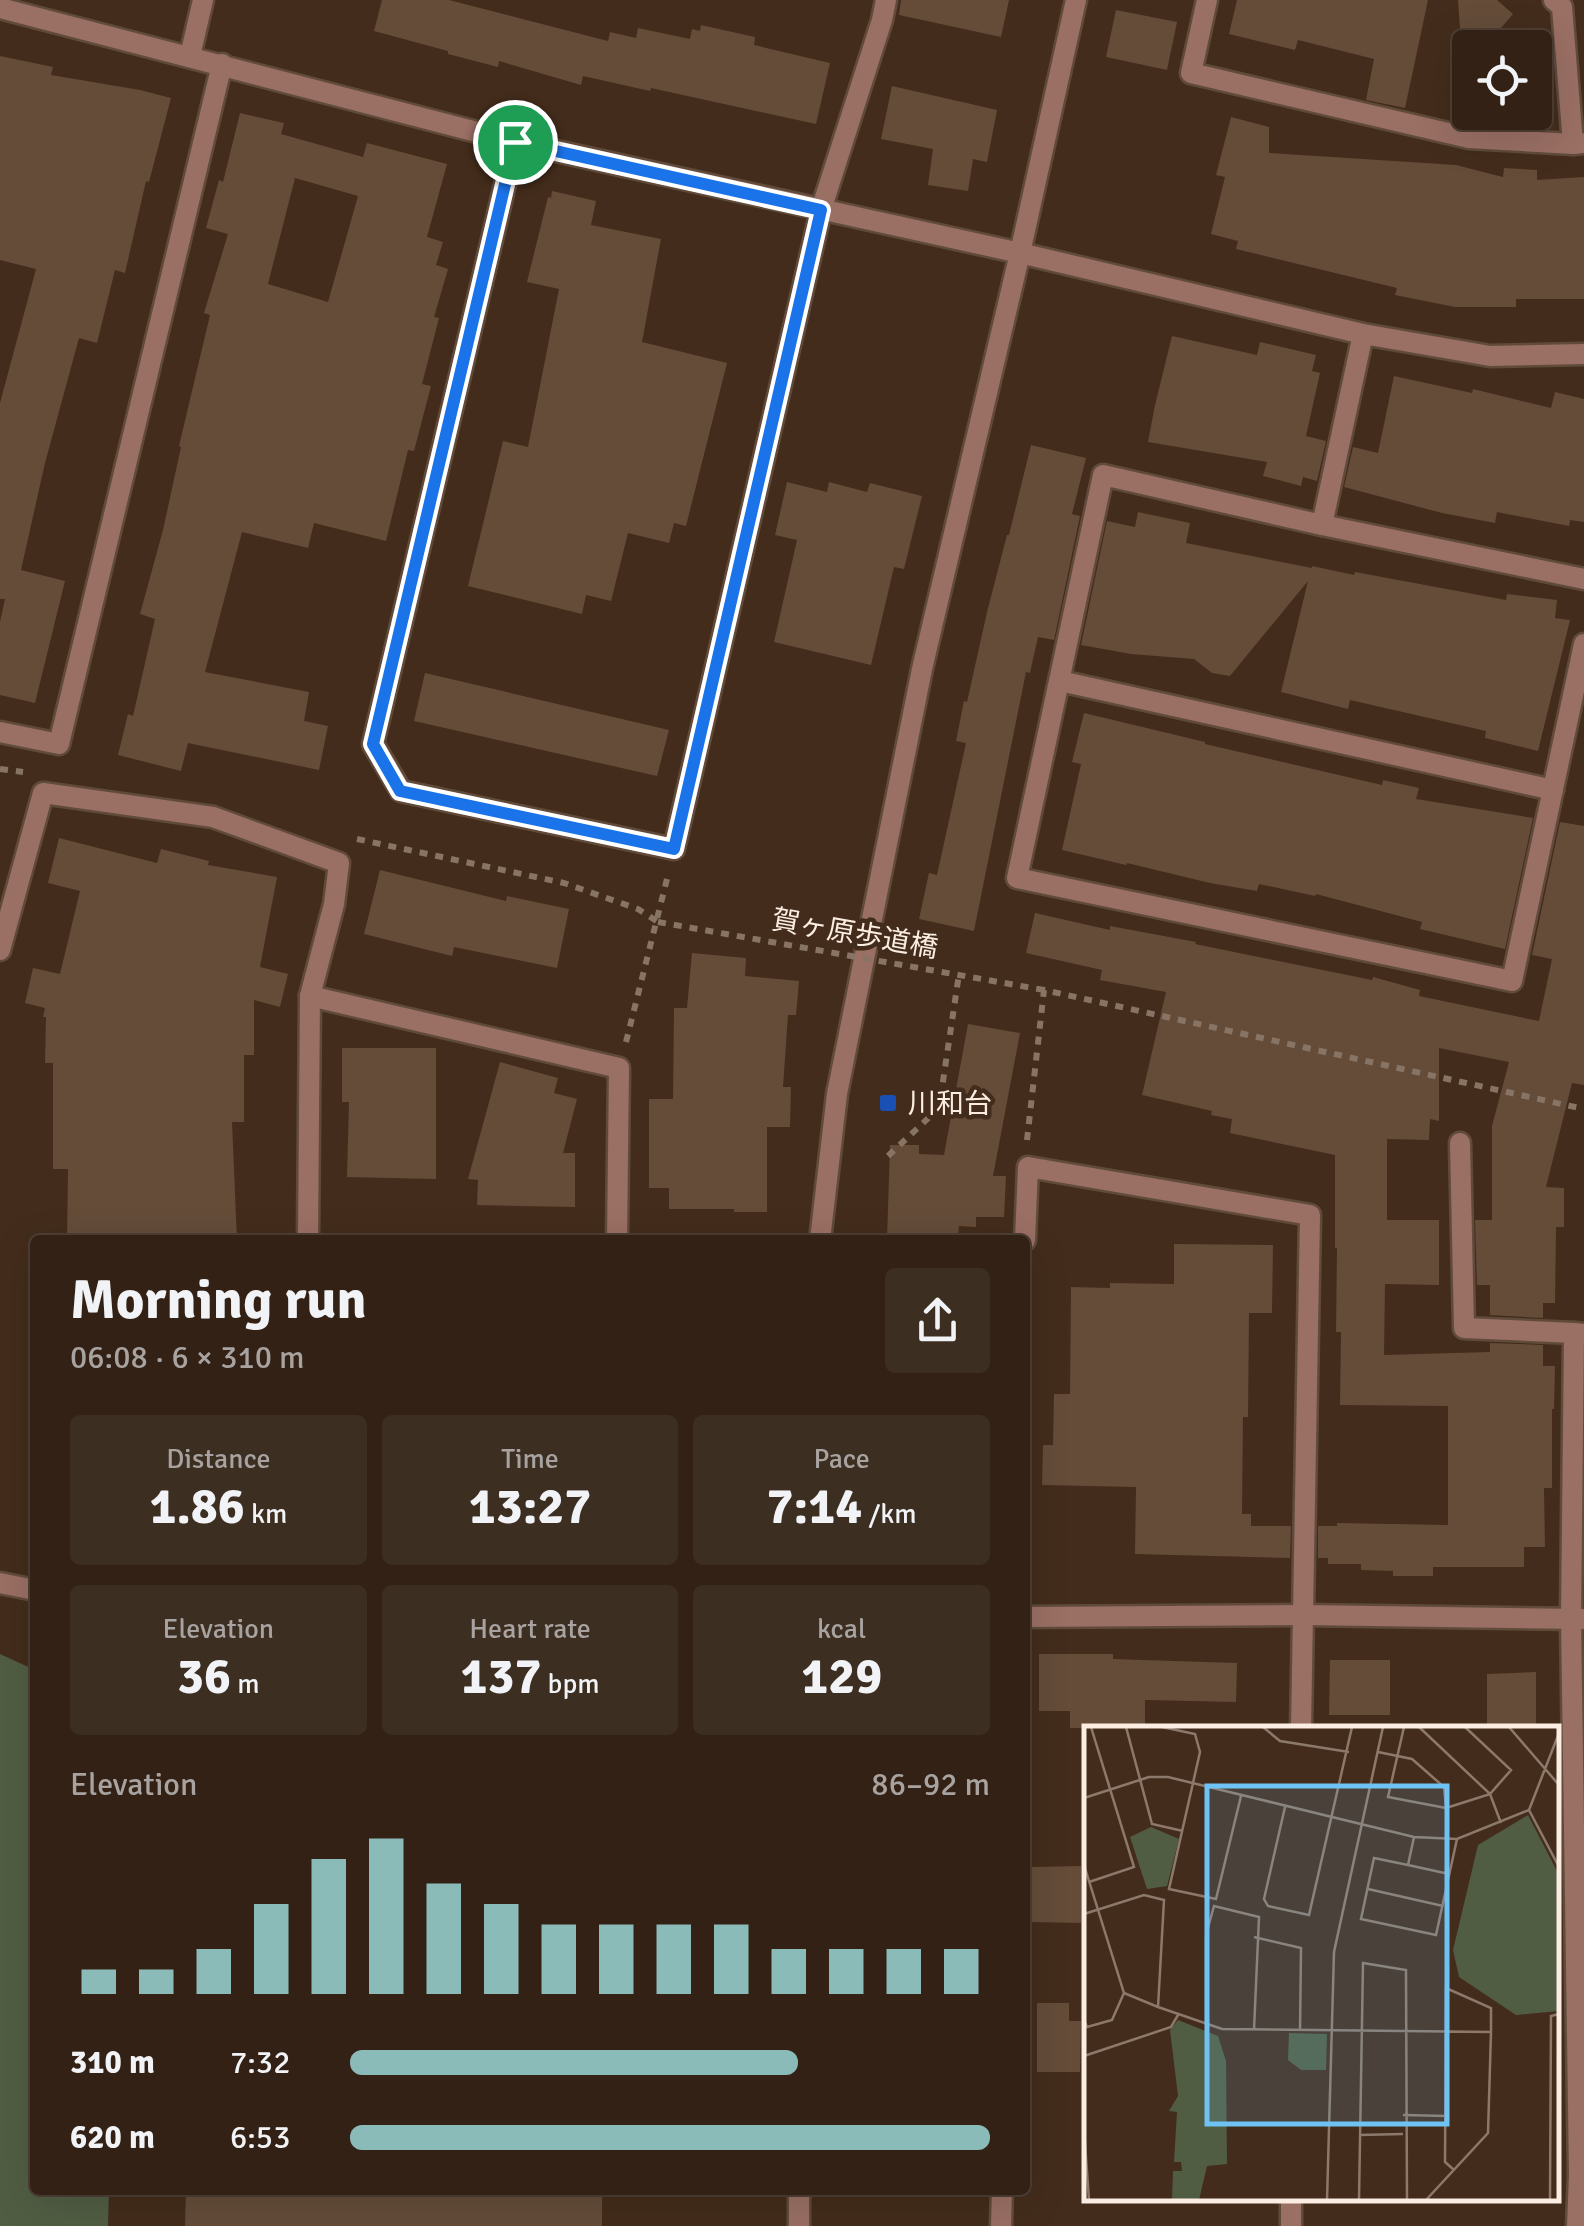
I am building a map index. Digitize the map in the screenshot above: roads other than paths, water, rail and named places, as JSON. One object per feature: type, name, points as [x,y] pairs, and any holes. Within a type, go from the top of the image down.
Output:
[{"type":"street","points":[[190,56],[203,0]]},
{"type":"street","points":[[515,142],[373,744],[400,791],[674,849],[821,210],[886,0]]},
{"type":"street","points":[[821,1235],[837,1094],[918,688],[1076,0]]},
{"type":"street","points":[[1208,0],[1191,74],[1469,138],[1578,144],[1562,8],[1554,0]]},
{"type":"street","points":[[0,8],[515,142],[1020,253],[1363,334],[1490,356],[1584,354]]},
{"type":"street","points":[[0,732],[59,744],[222,64]]},
{"type":"street","points":[[1322,525],[1363,334]]},
{"type":"street","points":[[1584,579],[1103,475],[1017,878],[1512,981],[1584,644]]},
{"type":"street","points":[[1060,681],[1553,790]]},
{"type":"street","points":[[0,950],[43,793],[213,817],[339,863],[334,904],[310,996],[308,1235]]},
{"type":"street","points":[[310,996],[619,1068],[617,1235]]},
{"type":"street","points":[[1460,1143],[1464,1328],[1579,1333],[1577,2226]]},
{"type":"street","points":[[1025,1235],[1028,1167],[1310,1214],[1301,1726]]},
{"type":"street","points":[[0,1583],[30,1589]]},
{"type":"street","points":[[1030,1617],[1578,1619]]},
{"type":"street","points":[[1559,2174],[1579,2175]]},
{"type":"street","points":[[798,2226],[799,2195]]},
{"type":"street","points":[[1001,2226],[1002,2195]]},
{"type":"place","name":"川和台","points":[[888,1103]]}]
